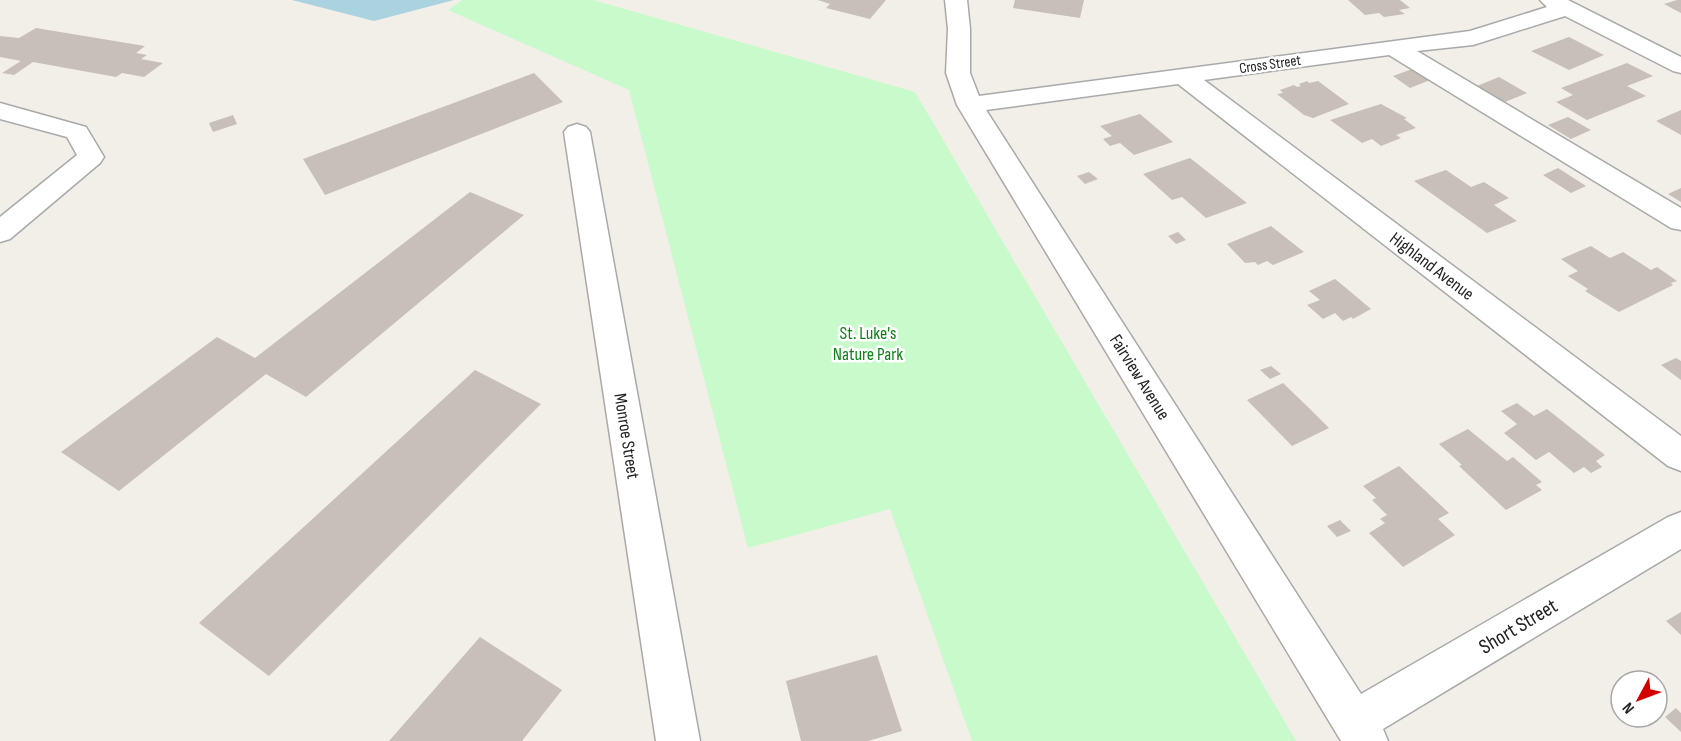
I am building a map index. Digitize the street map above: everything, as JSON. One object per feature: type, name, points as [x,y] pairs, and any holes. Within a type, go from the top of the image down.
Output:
[{"type":"street","name":"Fairview Avenue","points":[[956,0],[959,29],[958,73],[970,105],[1360,732]]},
{"type":"street","name":"Cross Street","points":[[970,105],[1473,38],[1559,4]]},
{"type":"street","points":[[1559,4],[1681,66]]},
{"type":"street","points":[[1393,47],[1681,221]]},
{"type":"street","name":"Highland Avenue","points":[[1182,76],[1681,456]]},
{"type":"street","points":[[0,111],[77,132],[91,157],[0,232]]},
{"type":"street","name":"Monroe Street","points":[[577,132],[678,741]]},
{"type":"street","name":"Short Street","points":[[1360,732],[1681,529]]},
{"type":"green space","name":"St. Luke's Nature Park","points":[[462,0],[593,0],[915,92],[1296,741],[972,741],[890,509],[748,548],[629,90],[448,10]]},
{"type":"water","points":[[292,0],[454,0],[374,21]]},
{"type":"building","points":[[818,0],[886,0],[870,19],[826,8],[830,4]]},
{"type":"building","points":[[1015,0],[1084,0],[1080,18],[1013,8]]},
{"type":"building","points":[[1348,0],[1400,0],[1410,8],[1399,10],[1405,14],[1384,17],[1379,13],[1365,15]]},
{"type":"building","points":[[1681,0],[1681,13],[1664,4]]},
{"type":"building","points":[[36,28],[145,46],[136,53],[147,55],[141,59],[163,63],[144,77],[122,73],[116,77],[33,62],[14,75],[2,73],[21,61],[0,57],[0,36],[19,38]]},
{"type":"building","points":[[1569,37],[1604,55],[1569,70],[1531,51]]},
{"type":"building","points":[[1627,63],[1653,76],[1627,86],[1646,96],[1587,120],[1556,102],[1573,95],[1561,88]]},
{"type":"building","points":[[1415,68],[1433,79],[1410,88],[1393,76]]},
{"type":"building","points":[[534,73],[563,102],[325,195],[303,159]]},
{"type":"building","points":[[1499,77],[1527,93],[1505,102],[1477,86]]},
{"type":"building","points":[[1307,81],[1309,83],[1318,81],[1349,104],[1313,118],[1304,115],[1277,94],[1283,93],[1280,90],[1294,85],[1301,86],[1299,84]]},
{"type":"building","points":[[1381,104],[1407,118],[1404,119],[1416,128],[1396,135],[1401,138],[1381,146],[1372,139],[1362,143],[1330,120]]},
{"type":"building","points":[[1681,110],[1681,135],[1656,121]]},
{"type":"building","points":[[1140,114],[1173,142],[1134,155],[1120,143],[1110,146],[1103,139],[1112,136],[1100,126]]},
{"type":"building","points":[[233,115],[237,124],[213,132],[209,123]]},
{"type":"building","points":[[1568,117],[1591,130],[1571,139],[1548,125]]},
{"type":"building","points":[[1190,158],[1247,203],[1206,218],[1182,197],[1172,200],[1143,174]]},
{"type":"building","points":[[1558,168],[1586,186],[1571,193],[1543,175]]},
{"type":"building","points":[[1446,170],[1471,187],[1484,182],[1509,198],[1494,205],[1517,221],[1487,233],[1414,181]]},
{"type":"building","points":[[1089,172],[1098,179],[1085,184],[1077,176]]},
{"type":"building","points":[[1681,188],[1681,202],[1668,194]]},
{"type":"building","points":[[470,192],[524,215],[306,397],[266,374],[119,491],[61,452],[217,337],[255,358]]},
{"type":"building","points":[[1271,226],[1304,252],[1273,265],[1267,261],[1258,265],[1255,262],[1245,263],[1227,244]]},
{"type":"building","points":[[1178,232],[1186,240],[1176,244],[1168,236]]},
{"type":"building","points":[[1591,246],[1610,258],[1623,252],[1651,270],[1657,267],[1677,281],[1619,312],[1585,291],[1588,289],[1568,276],[1578,271],[1561,259]]},
{"type":"building","points":[[1335,279],[1371,309],[1353,319],[1351,317],[1343,321],[1335,313],[1323,319],[1307,305],[1320,300],[1309,291]]},
{"type":"building","points":[[1676,358],[1681,361],[1681,380],[1661,365]]},
{"type":"building","points":[[1271,366],[1281,374],[1270,379],[1260,370]]},
{"type":"building","points":[[475,370],[541,404],[269,676],[199,623]]},
{"type":"building","points":[[1283,383],[1329,428],[1292,446],[1247,400]]},
{"type":"building","points":[[1517,403],[1534,416],[1547,409],[1605,455],[1596,461],[1602,467],[1591,473],[1584,467],[1574,473],[1549,452],[1536,460],[1504,433],[1517,424],[1501,411]]},
{"type":"building","points":[[1468,429],[1507,461],[1513,457],[1542,482],[1536,485],[1542,490],[1506,510],[1439,444]]},
{"type":"building","points":[[1399,466],[1449,513],[1438,519],[1455,535],[1403,567],[1369,533],[1385,523],[1380,519],[1387,515],[1372,500],[1376,498],[1363,486]]},
{"type":"building","points":[[1340,520],[1351,531],[1337,537],[1327,526]]},
{"type":"building","points":[[1681,612],[1681,635],[1666,621]]},
{"type":"building","points":[[480,637],[562,690],[522,741],[389,741]]},
{"type":"building","points":[[877,655],[902,731],[868,741],[801,741],[786,681]]},
{"type":"building","points":[[1676,708],[1681,713],[1681,732],[1669,721],[1669,714]]}]
